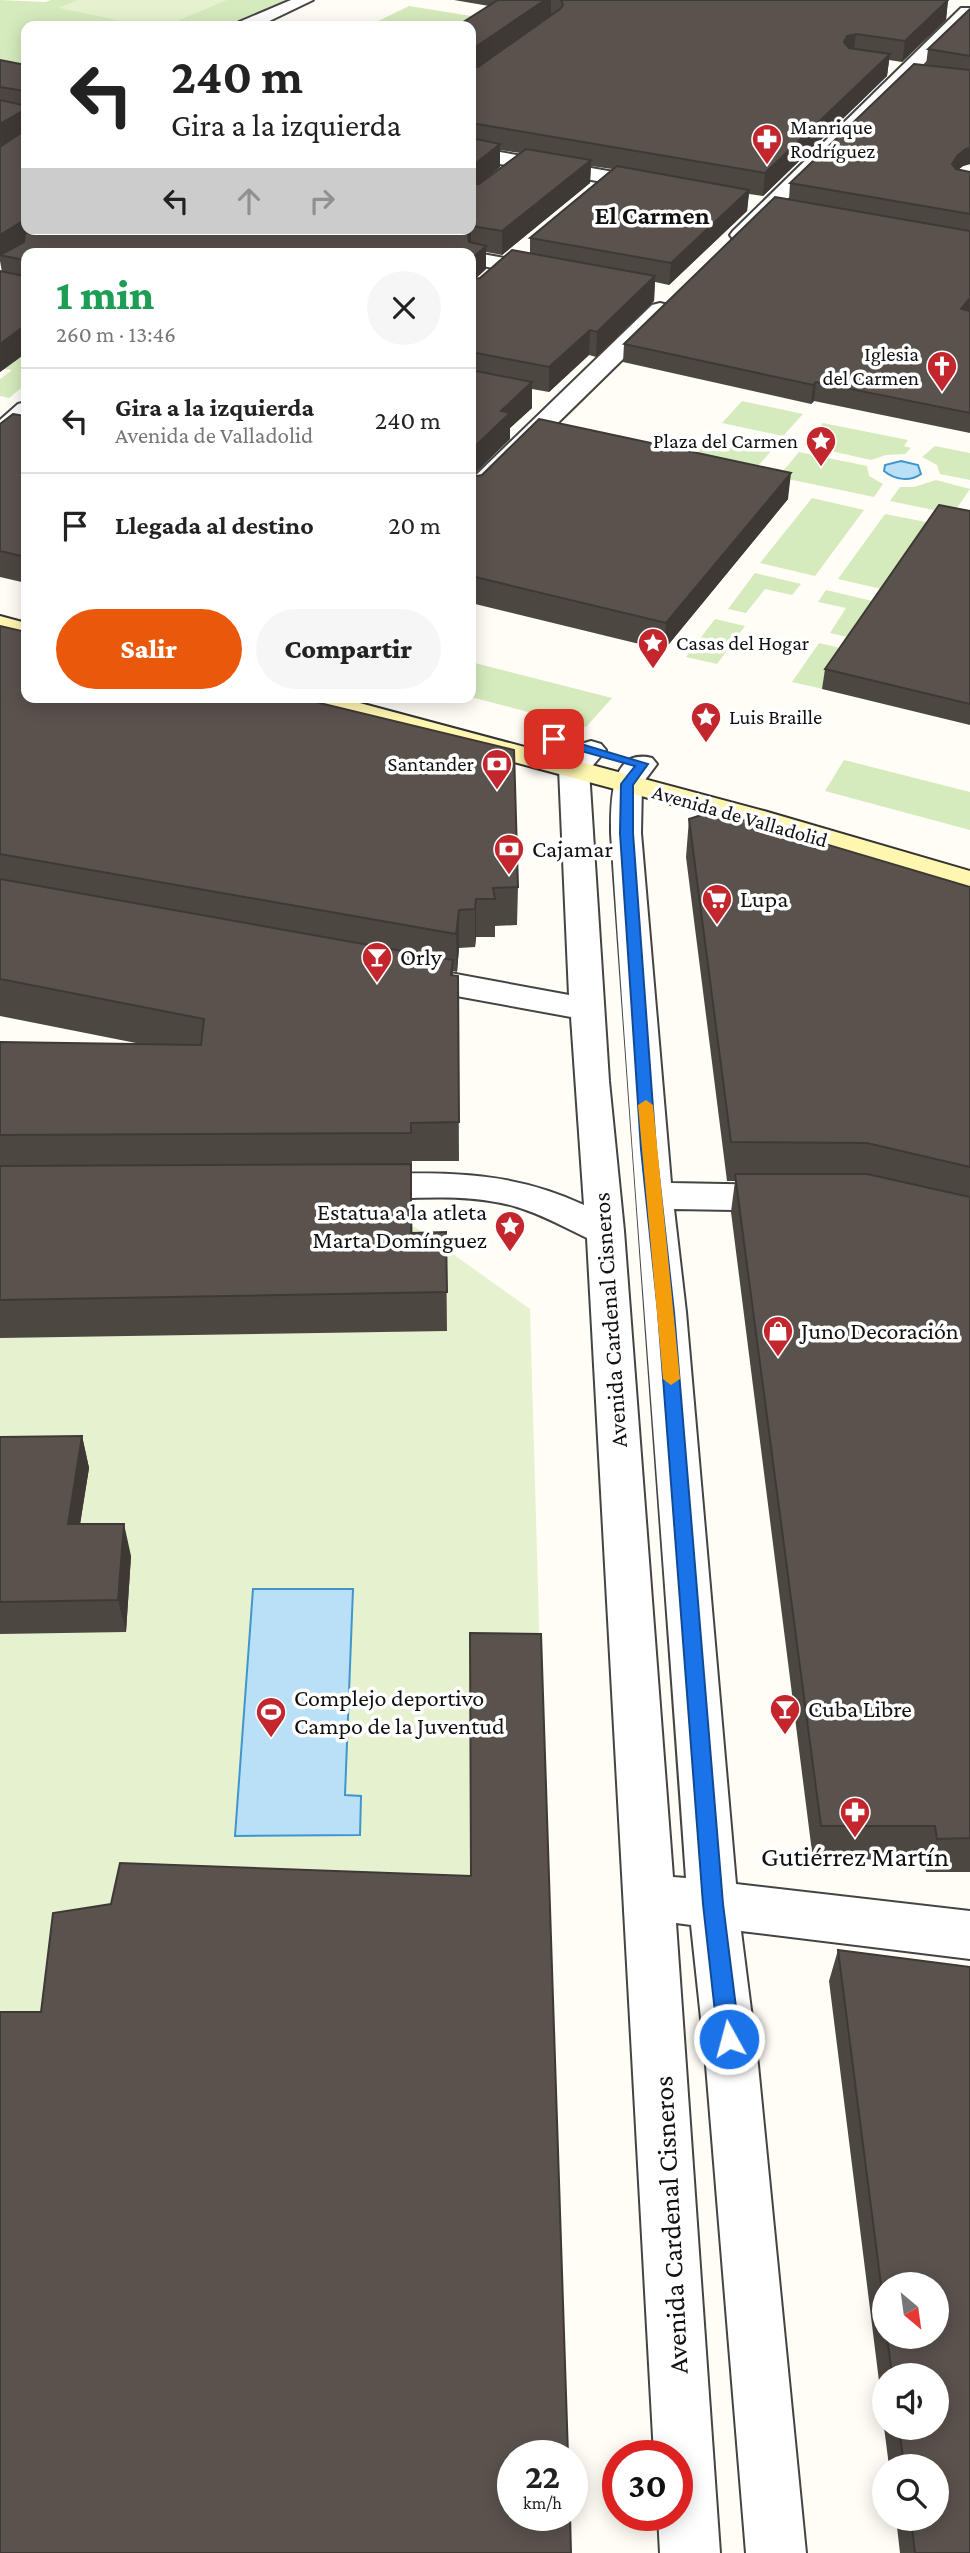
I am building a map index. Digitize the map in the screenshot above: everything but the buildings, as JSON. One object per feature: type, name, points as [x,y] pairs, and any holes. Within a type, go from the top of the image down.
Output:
[{"type":"main road","points":[[0,604],[21,609]]},
{"type":"main road","points":[[0,624],[21,630]]},
{"type":"main road","name":"Avenida de Valladolid","points":[[330,703],[582,759]]},
{"type":"main road","name":"Avenida de Valladolid","points":[[414,703],[634,774],[970,854]]},
{"type":"main road","name":"Avenida de Valladolid","points":[[634,774],[753,817],[970,881]]},
{"type":"street","points":[[257,21],[305,0]]},
{"type":"street","points":[[944,8],[969,12]]},
{"type":"street","points":[[723,251],[758,203],[969,12]]},
{"type":"street","points":[[879,67],[927,74]]},
{"type":"street","points":[[476,156],[679,190]]},
{"type":"street","points":[[593,193],[611,178]]},
{"type":"street","points":[[758,203],[794,210]]},
{"type":"street","points":[[508,265],[525,250]]},
{"type":"street","points":[[476,259],[575,277]]},
{"type":"street","points":[[476,489],[564,405],[666,294]]},
{"type":"street","points":[[540,400],[564,405]]},
{"type":"street","points":[[0,432],[21,413]]},
{"type":"street","name":"Avenida Cardenal Cisneros","points":[[582,759],[591,1081],[605,1231],[690,2553]]},
{"type":"street","points":[[634,774],[626,833],[654,1196],[666,1312],[713,1904],[732,2065],[776,2553]]},
{"type":"street","points":[[384,972],[588,1009]]},
{"type":"street","points":[[319,1188],[458,1187],[506,1191],[554,1206],[605,1231]]},
{"type":"street","points":[[654,1196],[819,1197]]},
{"type":"street","points":[[649,1897],[970,1935]]},
{"type":"green space","points":[[0,0],[305,0],[257,21],[21,21],[21,75],[0,71]]},
{"type":"green space","points":[[78,0],[227,0],[177,21],[120,21],[59,8]]},
{"type":"green space","points":[[409,6],[471,16],[463,21],[378,21]]},
{"type":"green space","points":[[21,357],[21,388],[9,398],[0,396],[0,379],[12,370],[4,369]]},
{"type":"green space","points":[[742,401],[803,414],[783,436],[722,423]]},
{"type":"green space","points":[[823,423],[908,440],[904,446],[911,448],[905,454],[886,455],[871,460],[804,445]]},
{"type":"green space","points":[[712,437],[772,450],[751,474],[690,461]]},
{"type":"green space","points":[[935,446],[970,453],[970,480],[940,474],[937,465],[922,457]]},
{"type":"green space","points":[[799,452],[867,466],[869,476],[883,484],[874,497],[778,477]]},
{"type":"green space","points":[[936,480],[970,489],[957,508],[943,512],[890,501],[900,487],[914,487]]},
{"type":"green space","points":[[812,498],[864,510],[815,576],[760,563]]},
{"type":"green space","points":[[885,514],[936,524],[890,591],[838,579]]},
{"type":"green space","points":[[755,573],[801,584],[792,595],[765,589],[746,613],[728,609]]},
{"type":"green space","points":[[826,590],[881,603],[857,639],[830,633],[846,608],[818,602]]},
{"type":"green space","points":[[715,619],[745,626],[717,664],[686,657]]},
{"type":"green space","points":[[819,643],[849,650],[823,689],[792,682]]},
{"type":"green space","points":[[476,663],[612,698],[586,727],[476,698]]},
{"type":"green space","points":[[844,760],[970,792],[970,830],[825,791]]},
{"type":"green space","name":"Complejo deportivo Campo de la Juventud","points":[[415,1227],[530,1309],[551,2041],[514,2440],[497,2440],[497,2516],[0,2553],[0,1231]]},
{"type":"water","points":[[901,461],[918,465],[921,474],[902,479],[884,471],[885,465]]},
{"type":"water","points":[[253,1589],[353,1589],[345,1795],[361,1796],[360,1835],[235,1836]]},
{"type":"slow traffic","points":[[646,1105],[671,1379]]},
{"type":"place","name":"Manrique Rodríguez","points":[[767,166]]},
{"type":"place","name":"Iglesia del Carmen","points":[[942,393]]},
{"type":"place","name":"Plaza del Carmen","points":[[821,468]]},
{"type":"place","name":"Casas del Hogar","points":[[653,670]]},
{"type":"place","name":"Luis Braille","points":[[706,744]]},
{"type":"place","name":"Santander","points":[[497,791]]},
{"type":"place","name":"Cajamar","points":[[509,876]]},
{"type":"place","name":"Lupa","points":[[717,926]]},
{"type":"place","name":"Orly","points":[[377,984]]},
{"type":"place","name":"Estatua a la atleta Marta Domínguez","points":[[510,1253]]},
{"type":"place","name":"Juno Decoración","points":[[778,1358]]},
{"type":"place","name":"Cuba Libre","points":[[785,1736]]},
{"type":"place","name":"Complejo deportivo Campo de la Juventud","points":[[271,1739]]},
{"type":"place","name":"Gutiérrez Martín","points":[[855,1839]]},
{"type":"district","name":"El Carmen","points":[[652,215]]},
{"type":"route","points":[[554,739],[642,764],[627,784],[626,833],[649,1149],[666,1312],[713,1904],[729,2039]]}]
